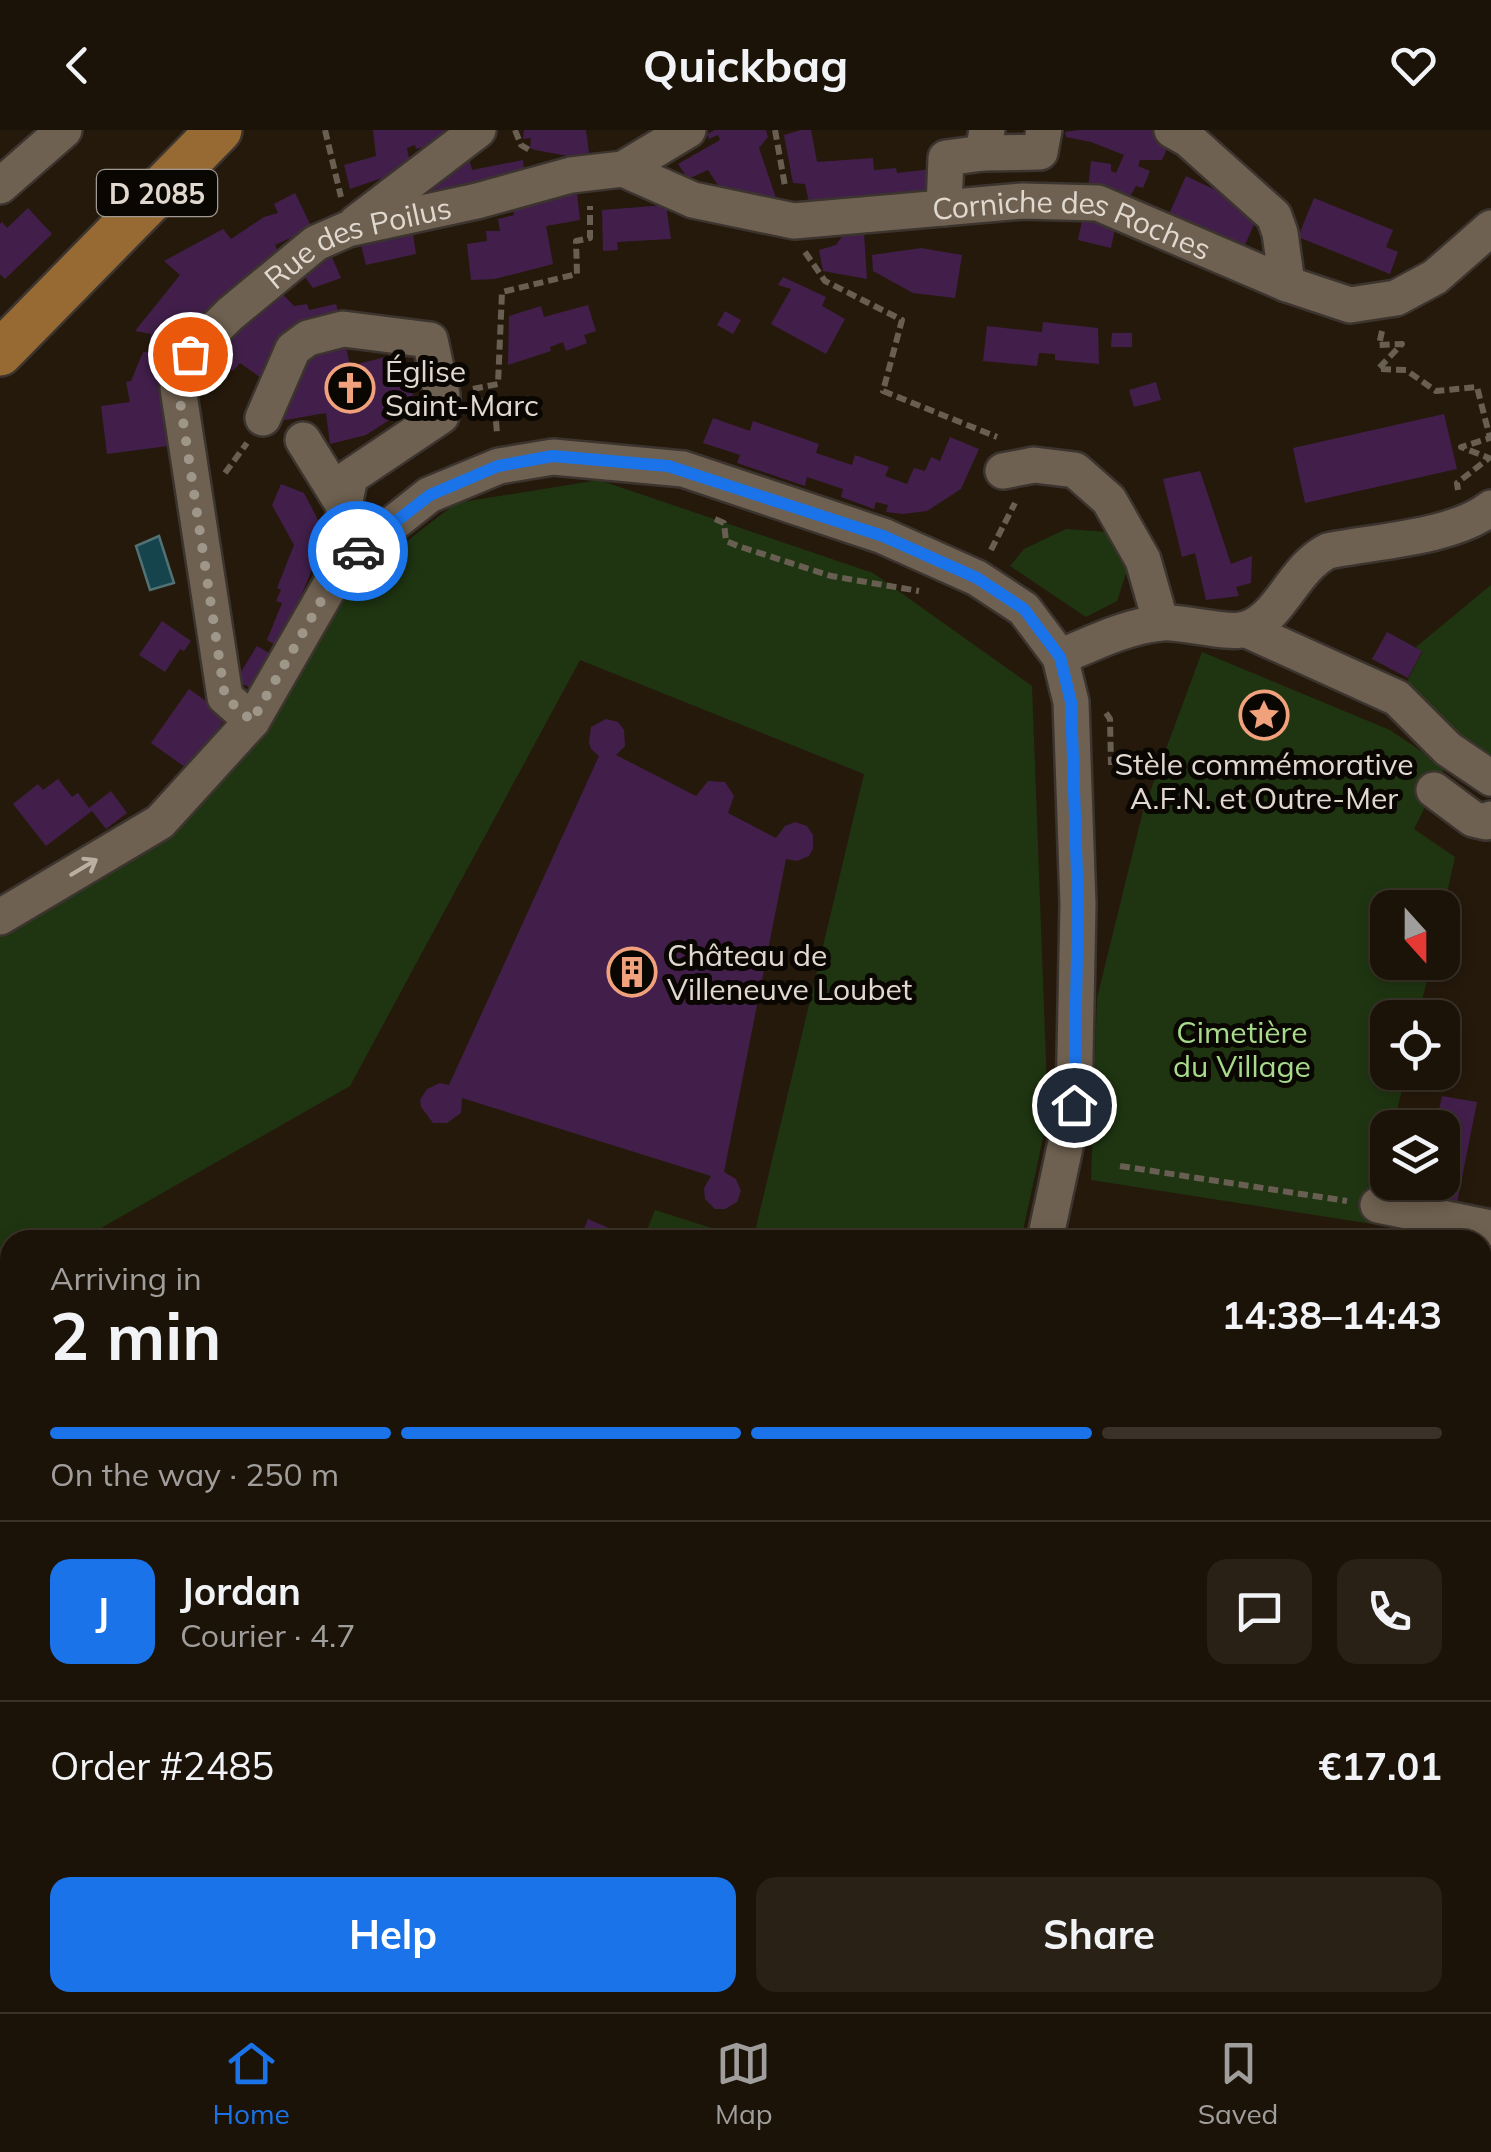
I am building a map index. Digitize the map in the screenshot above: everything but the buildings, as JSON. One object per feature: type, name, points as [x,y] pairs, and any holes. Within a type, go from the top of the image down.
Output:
[{"type":"main road","name":"D 2085","points":[[0,353],[220,130]]},
{"type":"street","points":[[0,186],[64,130]]},
{"type":"street","points":[[348,229],[478,130]]},
{"type":"street","name":"Rue des Poilus","points":[[252,721],[225,697],[178,388],[190,354],[230,314],[316,243],[348,229],[571,176],[607,172],[688,130]]},
{"type":"street","points":[[944,208],[946,158],[985,141],[1040,152],[1044,130]]},
{"type":"street","points":[[1172,130],[1188,139],[1274,216],[1287,284]]},
{"type":"street","name":"Corniche des Roches","points":[[607,172],[693,200],[803,220],[1023,201],[1098,203],[1287,284],[1350,305],[1396,298],[1436,277],[1491,228]]},
{"type":"street","points":[[264,418],[293,349],[308,338],[343,329],[430,340],[441,416],[350,477],[344,506],[343,563]]},
{"type":"street","points":[[303,440],[344,506]]},
{"type":"street","points":[[0,917],[160,822],[252,721],[343,563],[430,495],[498,466],[553,456],[683,468],[883,536],[977,578],[1024,609],[1060,657],[1071,702],[1078,886],[1074,1105],[1047,1230]]},
{"type":"street","points":[[1018,468],[1075,470],[1109,500],[1143,560],[1161,622]]},
{"type":"street","points":[[1246,630],[1270,612],[1312,559],[1328,551],[1451,528],[1478,518],[1480,502]]},
{"type":"street","points":[[1060,657],[1108,637],[1161,622],[1246,630],[1397,698],[1448,749],[1491,778]]},
{"type":"street","points":[[1434,790],[1473,819],[1491,819]]},
{"type":"street","points":[[1378,1205],[1491,1228]]},
{"type":"path","points":[[326,130],[348,229]]},
{"type":"path","points":[[774,130],[777,156],[803,220],[801,246],[825,281],[902,320],[883,391],[1013,444],[1018,468],[977,578]]},
{"type":"path","points":[[442,403],[498,384],[502,292],[577,274],[576,241],[590,238],[607,172]]},
{"type":"path","points":[[1372,302],[1382,326],[1379,345],[1402,344],[1378,369],[1406,370],[1436,391],[1477,387],[1490,438],[1462,447],[1489,458],[1457,483],[1459,495],[1480,502]]},
{"type":"path","points":[[442,403],[494,398],[498,466]]},
{"type":"path","points":[[194,503],[222,478],[264,418]]},
{"type":"path","points":[[726,540],[831,576],[928,592]]},
{"type":"path","points":[[1120,1166],[1378,1205]]},
{"type":"green space","points":[[599,480],[873,573],[1032,686],[1048,1115],[1023,1230],[755,1230],[864,774],[580,660],[350,1086],[98,1230],[0,1230],[0,933],[171,836],[357,580],[456,503]]},
{"type":"green space","points":[[1066,529],[1108,532],[1129,564],[1117,601],[1086,617],[1010,566],[1024,549]]},
{"type":"green space","points":[[1491,585],[1491,765],[1450,742],[1405,685],[1422,652],[1416,647]]},
{"type":"green space","name":"Cimetière du Village","points":[[1202,652],[1390,730],[1445,767],[1414,829],[1455,857],[1448,890],[1370,890],[1370,980],[1427,980],[1422,1000],[1370,1000],[1370,1090],[1402,1090],[1397,1110],[1370,1110],[1370,1200],[1377,1200],[1372,1224],[1091,1180],[1097,998],[1143,811]]},
{"type":"green space","points":[[655,1210],[718,1230],[647,1230]]},
{"type":"water","points":[[159,536],[174,583],[150,590],[136,546]]},
{"type":"way so far","points":[[190,354],[178,388],[225,697],[252,721],[343,563],[358,551]]},
{"type":"place","name":"Église Saint-Marc","points":[[350,388]]},
{"type":"place","name":"Stèle commémorative A.F.N. et Outre-Mer","points":[[1264,715]]},
{"type":"place","name":"Château de Villeneuve Loubet","points":[[632,972]]},
{"type":"route","points":[[358,551],[430,495],[498,466],[553,456],[668,466],[883,536],[977,578],[1024,609],[1060,657],[1071,702],[1078,904],[1074,1105]]}]
